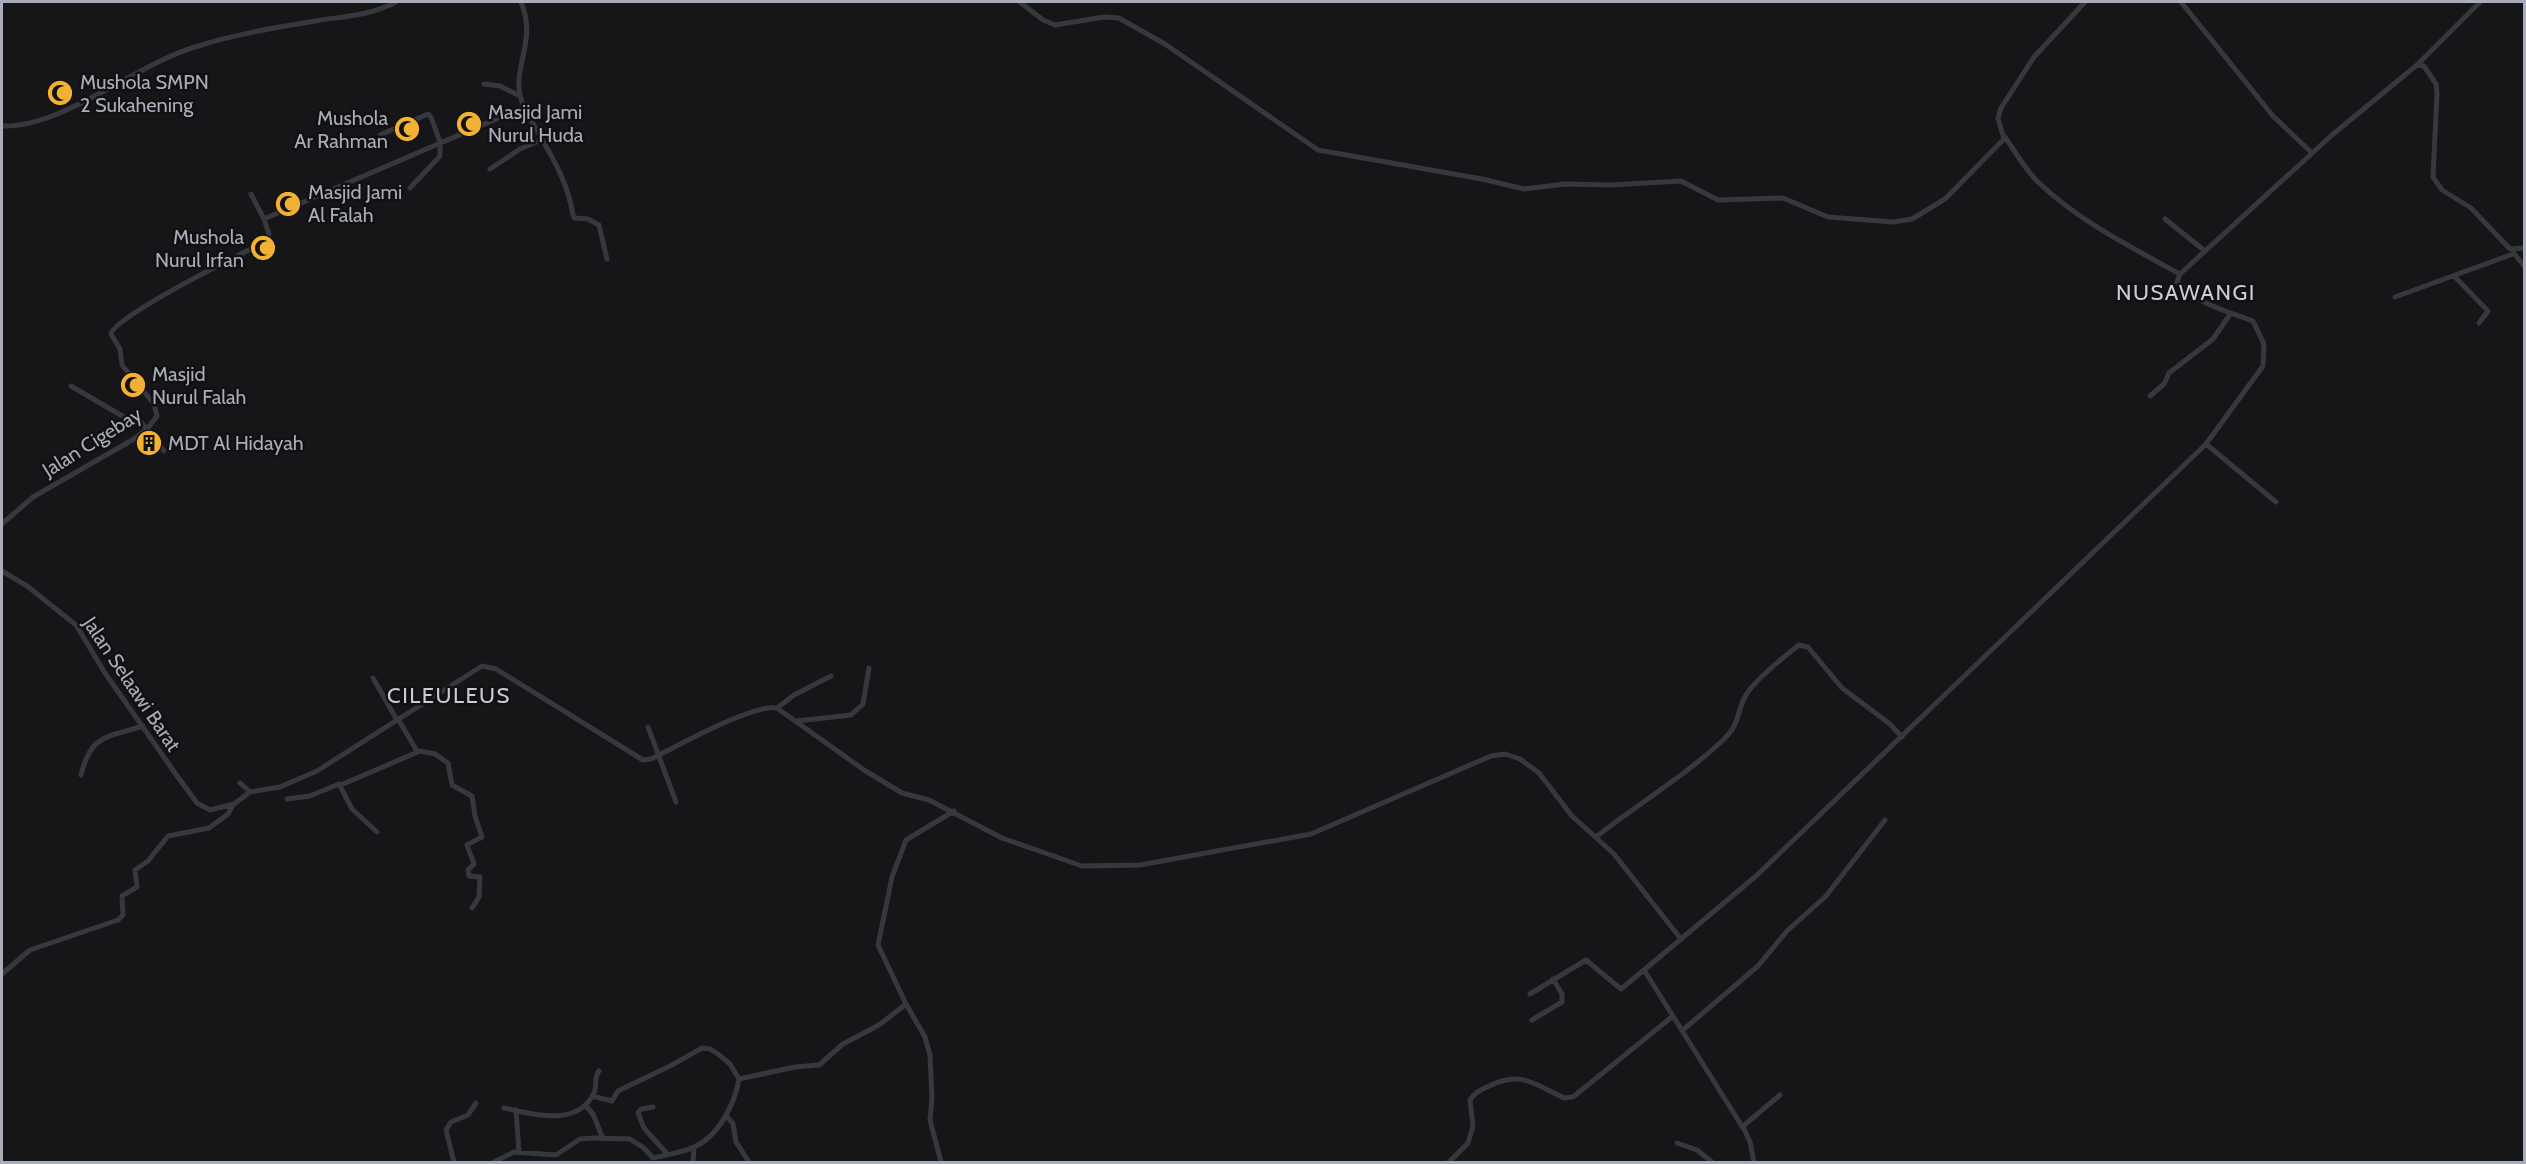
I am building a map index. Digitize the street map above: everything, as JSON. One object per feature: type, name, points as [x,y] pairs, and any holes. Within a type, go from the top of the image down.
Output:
[{"type":"street","points":[[2,126],[22,125],[44,119],[148,66],[196,46],[322,20],[357,17],[396,2]]},
{"type":"street","points":[[521,2],[527,25],[527,44],[518,80],[518,95],[541,140],[556,161],[575,218],[588,219],[599,225],[607,259]]},
{"type":"street","points":[[1020,2],[1043,20],[1055,25],[1104,17],[1119,18],[1180,54],[1318,150],[1482,179],[1524,189],[1552,185],[1611,185],[1675,180],[1685,182],[1718,200],[1783,198],[1828,217],[1903,222],[1945,199],[1981,165],[2005,137]]},
{"type":"street","points":[[2085,2],[2034,57],[2001,108],[1998,118],[2005,137],[2032,175],[2052,193],[2123,242],[2180,274]]},
{"type":"street","points":[[2181,2],[2272,114],[2312,153]]},
{"type":"street","points":[[1530,994],[1586,960],[1621,989],[1756,876],[2206,444],[2263,366],[2264,344],[2253,321],[2230,313],[2180,286],[2177,282],[2180,274],[2312,153],[2417,64],[2480,2]]},
{"type":"street","points":[[2417,64],[2424,66],[2429,72],[2437,93],[2433,177],[2442,190],[2471,208],[2513,252],[2524,267]]},
{"type":"street","points":[[484,84],[496,85],[518,95]]},
{"type":"street","points":[[251,194],[264,219],[524,107]]},
{"type":"street","points":[[380,135],[429,114],[440,142],[441,151],[438,160],[410,188]]},
{"type":"street","points":[[489,169],[520,149],[541,140]]},
{"type":"street","name":"Jalan Cigebay","points":[[2,524],[33,497],[148,428],[156,420],[156,409],[145,391],[122,365],[120,349],[112,338],[111,329],[142,307],[266,242],[270,234],[264,219]]},
{"type":"street","points":[[2164,219],[2205,251]]},
{"type":"street","points":[[2395,297],[2524,248]]},
{"type":"street","points":[[2454,276],[2488,311],[2479,323]]},
{"type":"street","points":[[2150,396],[2164,384],[2169,373],[2213,339],[2230,313]]},
{"type":"street","points":[[71,386],[124,417],[138,420],[148,428],[164,451]]},
{"type":"street","points":[[2206,444],[2276,502]]},
{"type":"street","name":"Jalan Selaawi Barat","points":[[2,571],[27,586],[76,625],[105,673],[197,803],[216,810],[234,804]]},
{"type":"street","points":[[1597,836],[1653,798],[1720,742],[1738,720],[1745,696],[1799,645],[1808,647],[1842,688],[1890,724],[1902,737]]},
{"type":"street","points":[[2,974],[30,950],[118,920],[123,915],[122,896],[137,887],[135,873],[137,867],[148,861],[168,836],[209,828],[228,814],[234,804],[250,792],[280,787],[317,771],[482,666],[490,666],[636,759],[643,760],[660,755],[764,707],[777,708],[885,784],[954,812],[1002,838],[1082,866],[1140,865],[1311,834],[1491,756],[1505,754],[1520,759],[1539,773],[1564,808],[1614,854],[1681,939]]},
{"type":"street","points":[[797,721],[852,715],[863,704],[869,668]]},
{"type":"street","points":[[777,708],[794,695],[831,676]]},
{"type":"street","points":[[373,678],[417,751]]},
{"type":"street","points":[[81,776],[86,754],[95,743],[143,726]]},
{"type":"street","points":[[648,726],[676,802]]},
{"type":"street","points":[[287,800],[310,796],[333,785],[341,785],[417,751],[426,751],[443,759],[451,769],[449,777],[452,785],[468,792],[475,802],[475,816],[482,837],[467,845],[474,864],[469,868],[470,876],[480,877],[478,897],[472,908]]},
{"type":"street","points":[[240,783],[250,792]]},
{"type":"street","points":[[341,785],[352,808],[377,832]]},
{"type":"street","points":[[941,1162],[930,1120],[932,1098],[930,1055],[925,1037],[906,1004],[878,945],[892,877],[906,840],[954,812]]},
{"type":"street","points":[[1683,1030],[1758,966],[1787,932],[1826,896],[1885,820]]},
{"type":"street","points":[[1644,970],[1742,1127],[1750,1142],[1754,1162]]},
{"type":"street","points":[[1532,1020],[1562,1002],[1562,994],[1553,979]]},
{"type":"street","points":[[739,1079],[795,1067],[819,1065],[843,1044],[879,1024],[906,1004]]},
{"type":"street","points":[[1449,1162],[1468,1143],[1473,1126],[1470,1100],[1477,1092],[1503,1079],[1515,1077],[1571,1098],[1673,1016]]},
{"type":"street","points":[[494,1162],[507,1154],[519,1152],[556,1155],[580,1140],[630,1139],[644,1148],[651,1158],[694,1147],[726,1115],[734,1102],[739,1079],[730,1064],[718,1053],[710,1048],[702,1048],[618,1091],[612,1101],[592,1096]]},
{"type":"street","points":[[504,1108],[560,1116],[576,1113],[592,1096],[595,1078],[599,1071]]},
{"type":"street","points":[[1742,1127],[1780,1095]]},
{"type":"street","points":[[454,1162],[446,1130],[451,1122],[468,1115],[476,1103]]},
{"type":"street","points":[[585,1105],[593,1112],[603,1139]]},
{"type":"street","points":[[653,1107],[640,1110],[638,1113],[646,1131],[668,1155]]},
{"type":"street","points":[[516,1110],[519,1152]]},
{"type":"street","points":[[726,1115],[733,1124],[736,1142],[749,1162]]},
{"type":"street","points":[[1677,1143],[1697,1150],[1712,1162]]},
{"type":"street","points":[[693,1162],[694,1147]]},
{"type":"place","name":"Mushola SMPN 2 Sukahening","points":[[60,93]]},
{"type":"place","name":"Masjid Jami Nurul Huda","points":[[469,124]]},
{"type":"place","name":"Mushola Ar Rahman","points":[[407,129]]},
{"type":"place","name":"Masjid Jami Al Falah","points":[[288,204]]},
{"type":"place","name":"Mushola Nurul Irfan","points":[[263,248]]},
{"type":"place","name":"Masjid Nurul Falah","points":[[133,385]]},
{"type":"place","name":"MDT Al Hidayah","points":[[149,443]]},
{"type":"district","name":"NUSAWANGI","points":[[2186,292]]},
{"type":"district","name":"CILEULEUS","points":[[449,695]]}]
